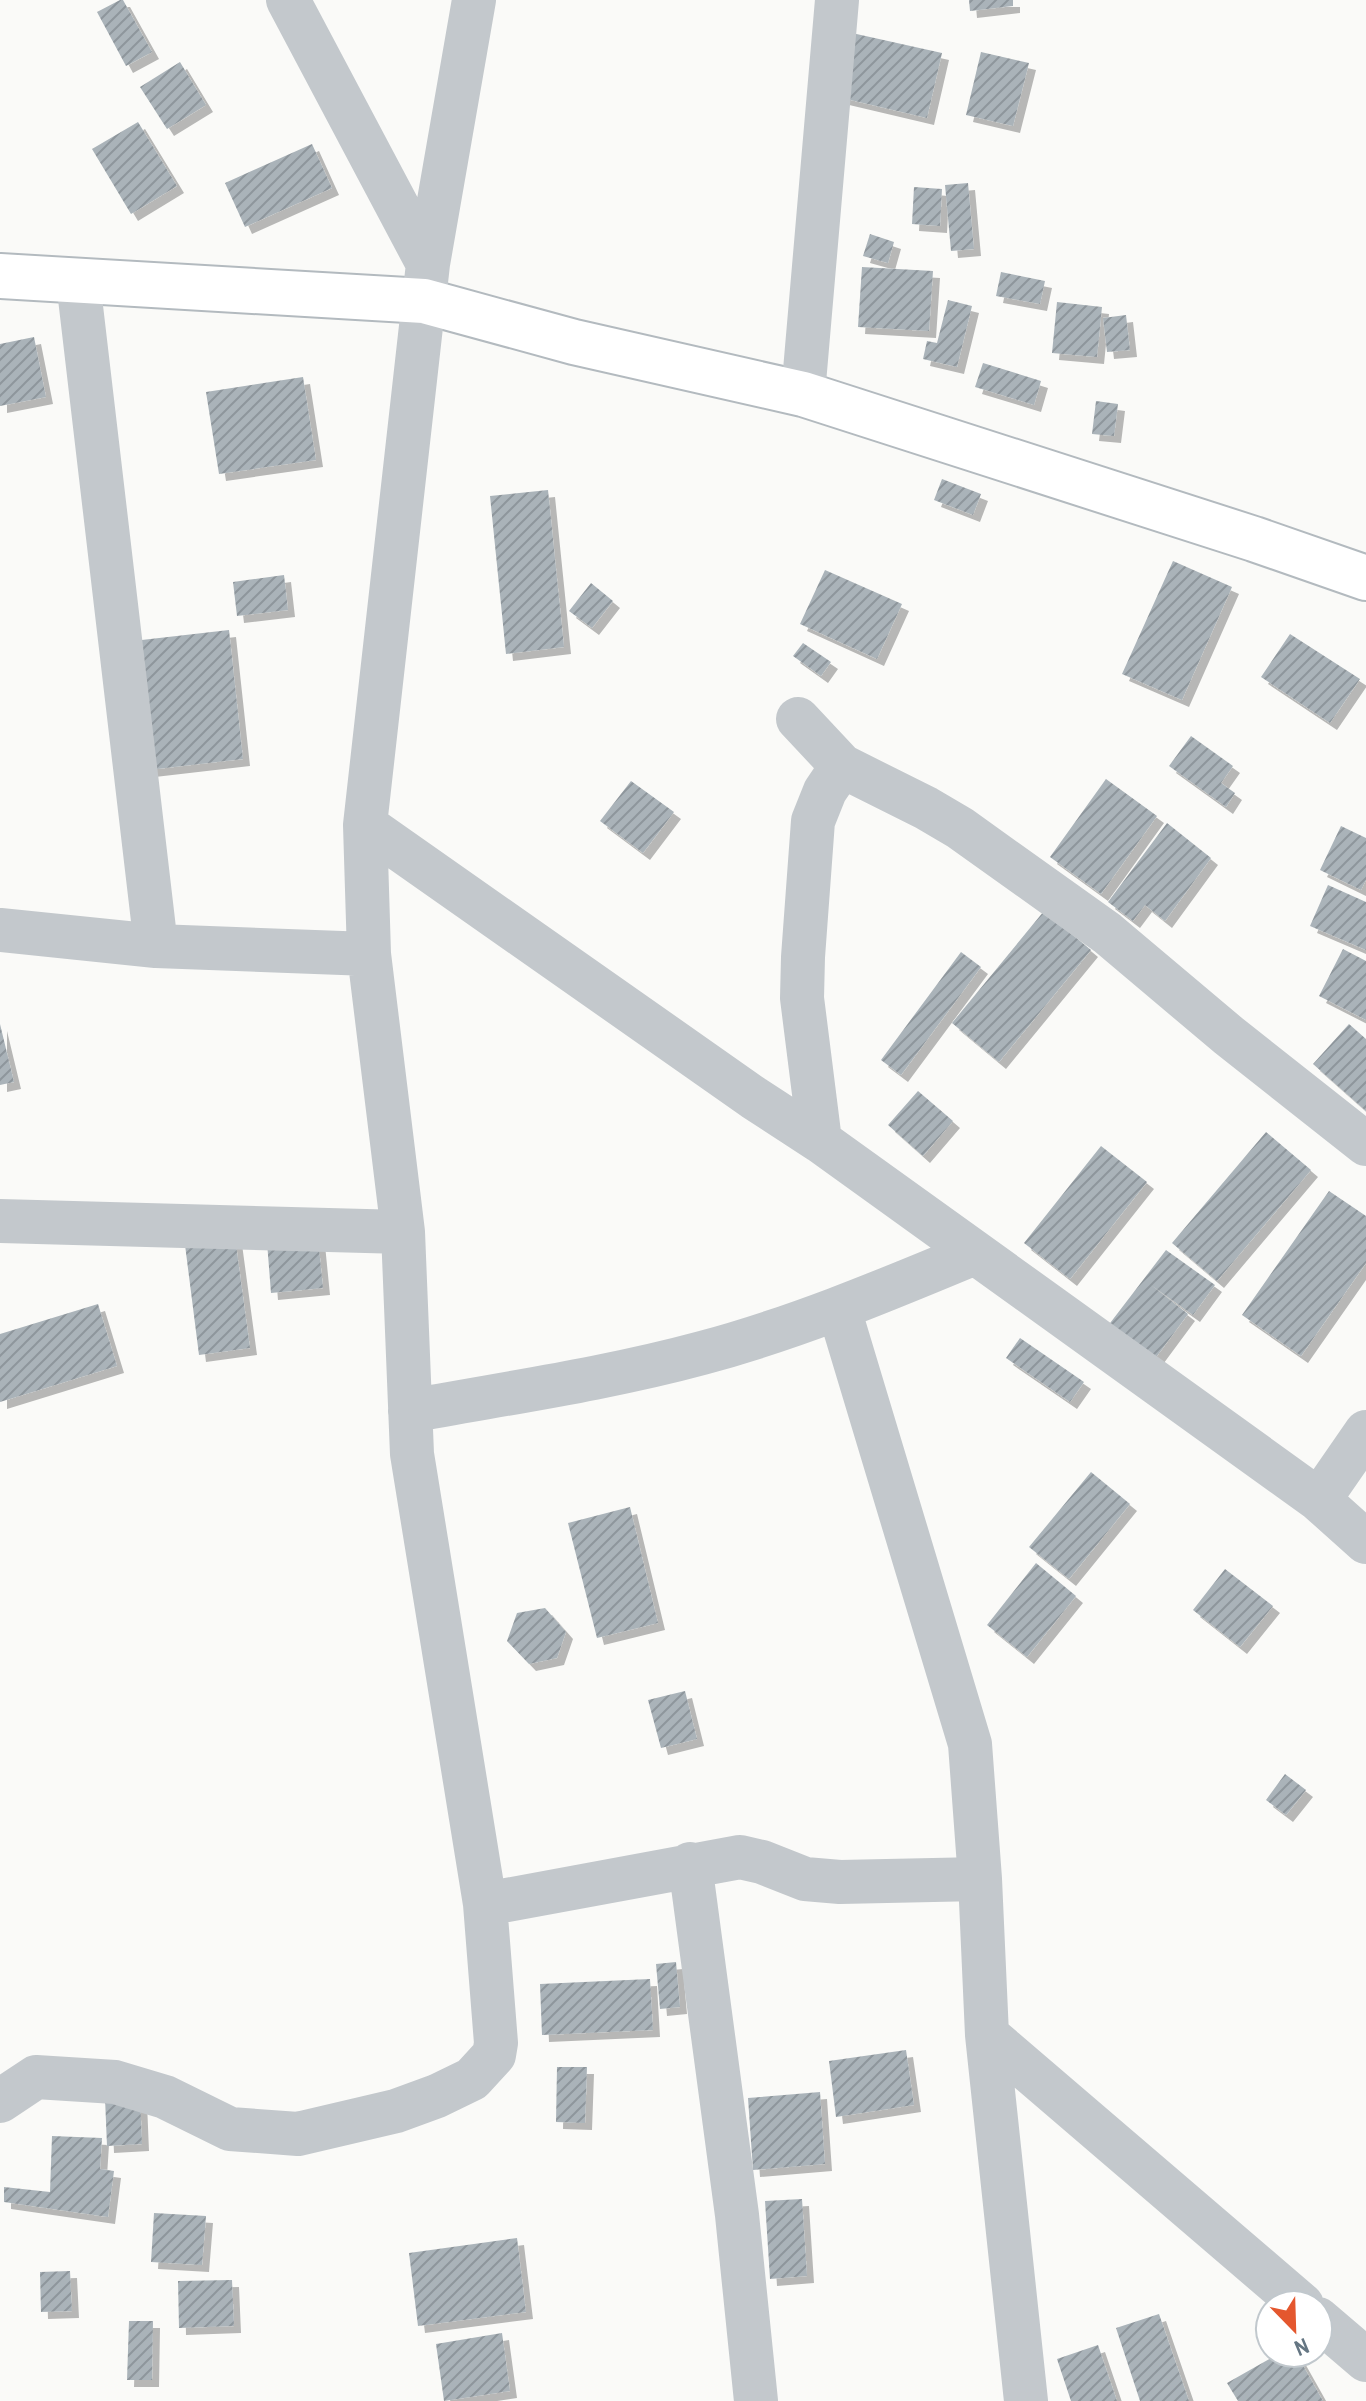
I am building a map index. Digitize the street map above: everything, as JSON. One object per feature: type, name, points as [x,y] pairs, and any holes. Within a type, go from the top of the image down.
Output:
[{"type":"street","points":[[288,0],[426,282]]},
{"type":"street","points":[[0,2101],[36,2077],[115,2082],[165,2097],[230,2129],[298,2134],[396,2111],[437,2096],[472,2079],[494,2055],[496,2043],[485,1904],[412,1454],[403,1232],[369,954],[365,825],[426,282],[474,0]]},
{"type":"street","points":[[803,394],[837,0]]},
{"type":"street","points":[[0,276],[78,281],[426,282],[574,342],[803,394],[1366,578]]},
{"type":"street","points":[[78,281],[156,946]]},
{"type":"street","points":[[798,719],[842,766],[960,828],[1094,924],[1366,1144]]},
{"type":"street","points":[[820,1141],[802,998],[803,957],[813,821],[825,791],[842,766]]},
{"type":"street","points":[[365,825],[820,1141],[1319,1500],[1366,1542]]},
{"type":"street","points":[[0,930],[156,946],[369,954]]},
{"type":"street","points":[[0,1221],[403,1232]]},
{"type":"street","points":[[410,1411],[604,1376],[703,1353],[839,1309],[975,1253]]},
{"type":"street","points":[[839,1309],[970,1744],[987,2035],[1026,2401]]},
{"type":"street","points":[[1319,1500],[1366,1432]]},
{"type":"street","points":[[485,1904],[740,1857],[805,1879],[840,1882],[980,1879]]},
{"type":"street","points":[[690,1864],[737,2215],[756,2401]]},
{"type":"street","points":[[987,2035],[1283,2289]]},
{"type":"street","points":[[1334,2333],[1366,2360]]},
{"type":"building","points":[[123,0],[152,52],[126,66],[97,12]]},
{"type":"building","points":[[969,0],[1013,0],[1013,6],[970,11]]},
{"type":"building","points":[[852,33],[942,53],[927,118],[838,97]]},
{"type":"building","points":[[981,52],[1029,63],[1013,126],[966,115]]},
{"type":"building","points":[[180,62],[206,105],[167,129],[140,87]]},
{"type":"building","points":[[138,122],[177,186],[131,214],[92,149]]},
{"type":"building","points":[[312,144],[332,188],[245,227],[225,183]]},
{"type":"building","points":[[968,183],[974,249],[951,251],[945,185]]},
{"type":"building","points":[[914,187],[942,189],[940,226],[912,224]]},
{"type":"building","points":[[870,234],[894,242],[888,263],[863,256]]},
{"type":"building","points":[[862,267],[933,271],[929,331],[858,327]]},
{"type":"building","points":[[1001,272],[1045,281],[1040,304],[996,296]]},
{"type":"building","points":[[948,300],[972,306],[957,367],[923,359],[927,341],[937,343]]},
{"type":"building","points":[[1057,302],[1102,307],[1097,357],[1052,353]]},
{"type":"building","points":[[1126,315],[1130,350],[1107,352],[1103,318]]},
{"type":"building","points":[[34,337],[46,397],[0,406],[0,344]]},
{"type":"building","points":[[983,363],[1041,381],[1034,405],[975,387]]},
{"type":"building","points":[[303,377],[316,460],[219,474],[206,392]]},
{"type":"building","points":[[1096,401],[1118,404],[1114,436],[1092,434]]},
{"type":"building","points":[[942,479],[981,494],[973,515],[934,500]]},
{"type":"building","points":[[548,490],[564,647],[506,654],[490,496]]},
{"type":"building","points":[[1173,561],[1232,587],[1182,700],[1122,674]]},
{"type":"building","points":[[825,570],[902,604],[877,659],[800,624]]},
{"type":"building","points":[[284,575],[288,610],[237,616],[233,582]]},
{"type":"building","points":[[591,583],[613,601],[592,628],[569,611]]},
{"type":"building","points":[[229,630],[243,759],[148,770],[133,641]]},
{"type":"building","points":[[1290,634],[1360,679],[1330,723],[1261,677]]},
{"type":"building","points":[[803,643],[831,662],[821,676],[793,656]]},
{"type":"building","points":[[1191,736],[1233,766],[1221,783],[1235,793],[1226,807],[1169,766]]},
{"type":"building","points":[[1106,779],[1157,816],[1101,894],[1050,857]]},
{"type":"building","points":[[631,781],[674,812],[643,853],[600,821]]},
{"type":"building","points":[[1167,823],[1211,858],[1165,921],[1145,905],[1133,921],[1108,902]]},
{"type":"building","points":[[1341,826],[1366,838],[1366,880],[1361,890],[1320,870]]},
{"type":"building","points":[[1328,885],[1366,902],[1366,950],[1310,926]]},
{"type":"building","points":[[1044,911],[1091,950],[999,1062],[952,1023]]},
{"type":"building","points":[[1343,949],[1366,961],[1366,1020],[1319,996]]},
{"type":"building","points":[[961,952],[981,967],[901,1075],[881,1060]]},
{"type":"building","points":[[0,1024],[14,1082],[0,1085]]},
{"type":"building","points":[[1349,1024],[1366,1039],[1366,1111],[1313,1064]]},
{"type":"building","points":[[918,1091],[953,1121],[923,1156],[888,1125]]},
{"type":"building","points":[[1266,1132],[1311,1170],[1217,1281],[1172,1243]]},
{"type":"building","points":[[1101,1146],[1147,1182],[1070,1279],[1024,1243]]},
{"type":"building","points":[[1329,1191],[1366,1216],[1366,1263],[1301,1356],[1242,1315]]},
{"type":"building","points":[[234,1230],[250,1348],[199,1355],[184,1237]]},
{"type":"building","points":[[318,1238],[323,1288],[271,1293],[267,1242]]},
{"type":"building","points":[[1166,1250],[1215,1285],[1193,1315],[1151,1285],[1188,1314],[1151,1364],[1104,1331]]},
{"type":"building","points":[[98,1304],[117,1366],[0,1402],[0,1334]]},
{"type":"building","points":[[1020,1338],[1084,1382],[1070,1402],[1006,1358]]},
{"type":"building","points":[[1091,1472],[1130,1504],[1069,1579],[1029,1547]]},
{"type":"building","points":[[630,1507],[658,1623],[597,1638],[568,1523]]},
{"type":"building","points":[[1036,1563],[1076,1596],[1027,1657],[987,1625]]},
{"type":"building","points":[[1225,1569],[1273,1606],[1240,1647],[1193,1610]]},
{"type":"building","points":[[545,1608],[566,1632],[557,1658],[529,1664],[507,1641],[517,1613]]},
{"type":"building","points":[[685,1691],[697,1739],[661,1748],[648,1700]]},
{"type":"building","points":[[1285,1774],[1306,1790],[1286,1815],[1266,1800]]},
{"type":"building","points":[[676,1962],[680,2007],[660,2009],[656,1964]]},
{"type":"building","points":[[650,1979],[653,2030],[542,2035],[540,1984]]},
{"type":"building","points":[[906,2050],[914,2105],[836,2117],[829,2061]]},
{"type":"building","points":[[557,2067],[587,2067],[585,2123],[556,2122]]},
{"type":"building","points":[[820,2092],[825,2164],[753,2170],[748,2098]]},
{"type":"building","points":[[140,2096],[142,2144],[107,2146],[105,2098]]},
{"type":"building","points":[[52,2136],[102,2138],[100,2169],[114,2171],[108,2217],[4,2202],[4,2187],[50,2192]]},
{"type":"building","points":[[802,2199],[807,2276],[770,2279],[765,2201]]},
{"type":"building","points":[[154,2213],[206,2216],[202,2265],[151,2262]]},
{"type":"building","points":[[517,2238],[526,2312],[418,2326],[409,2253]]},
{"type":"building","points":[[70,2271],[72,2311],[41,2312],[40,2272]]},
{"type":"building","points":[[232,2280],[234,2326],[179,2328],[178,2281]]},
{"type":"building","points":[[1159,2314],[1189,2401],[1140,2401],[1116,2328]]},
{"type":"building","points":[[129,2321],[153,2321],[152,2380],[127,2380]]},
{"type":"building","points":[[502,2333],[510,2391],[444,2401],[436,2344]]},
{"type":"building","points":[[1098,2345],[1117,2401],[1071,2401],[1057,2359]]},
{"type":"building","points":[[1254,2368],[1305,2369],[1323,2401],[1238,2401],[1227,2383]]}]
